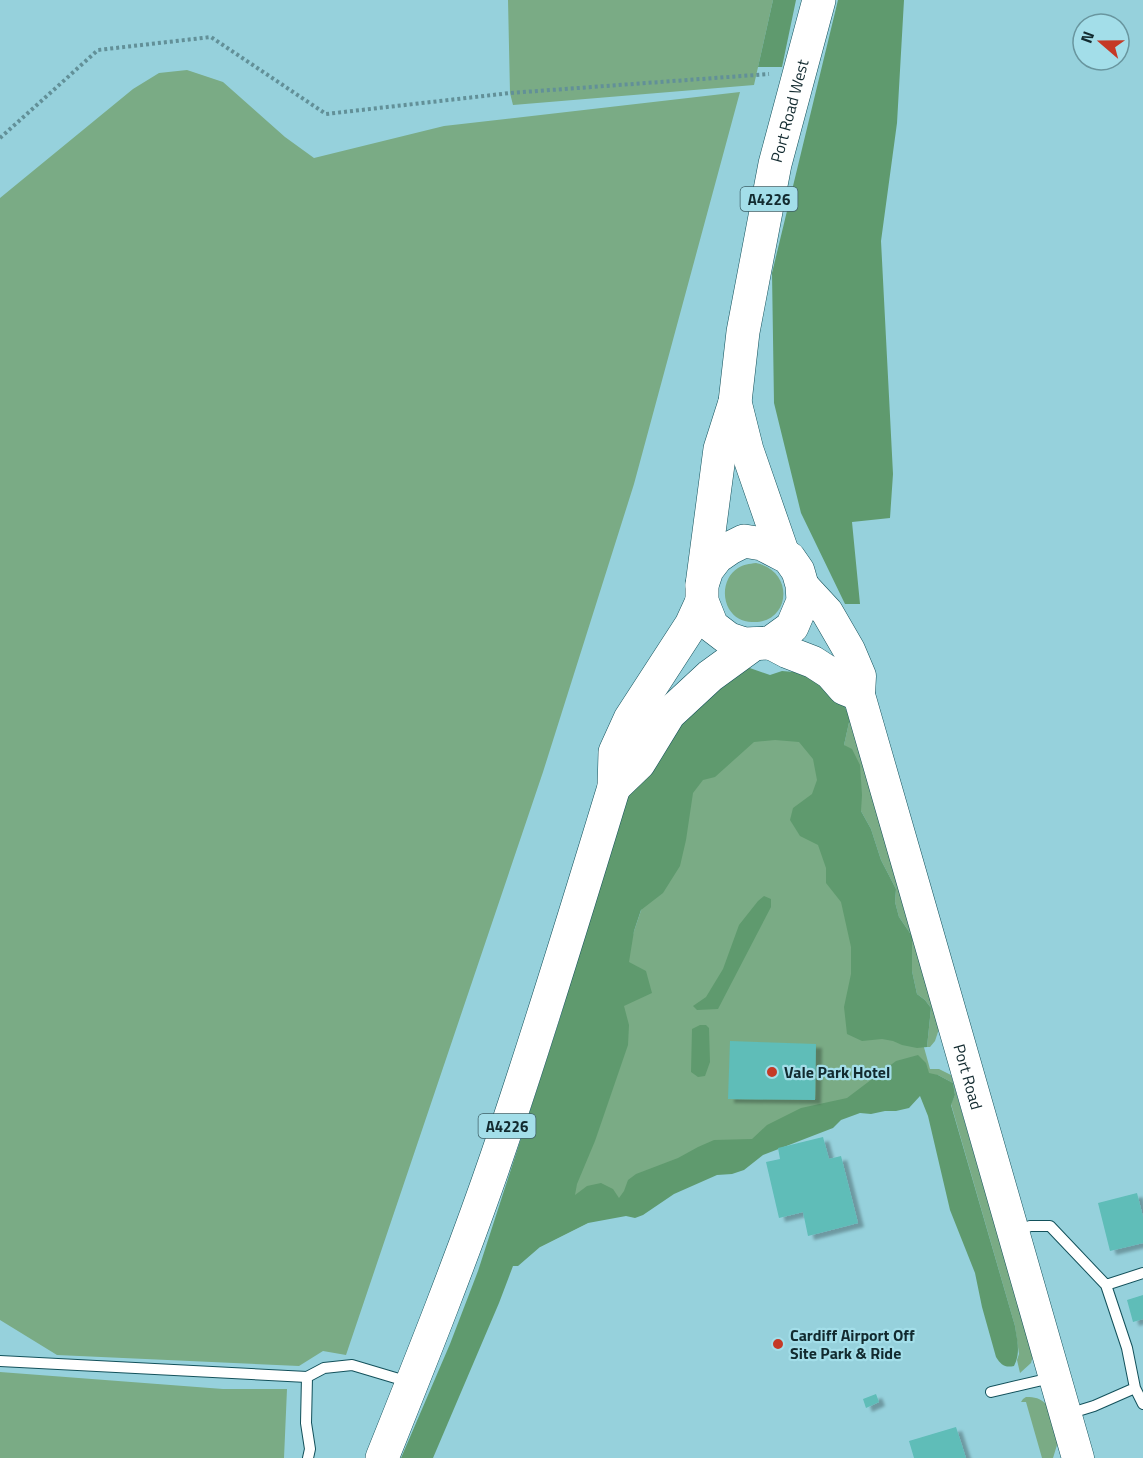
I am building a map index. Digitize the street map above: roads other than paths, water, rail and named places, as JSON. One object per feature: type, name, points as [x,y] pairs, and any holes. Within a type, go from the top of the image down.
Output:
[{"type":"main road","name":"Port Road West","points":[[702,593],[720,449],[735,402],[743,332],[775,164],[819,0]]},
{"type":"main road","name":"Port Road West","points":[[735,402],[747,450],[783,554]]},
{"type":"main road","name":"A4226","points":[[382,1458],[496,1157],[549,998],[614,787],[615,753],[630,719],[691,625],[708,570],[717,557],[744,541],[762,544],[789,558],[798,571],[802,585],[802,601],[792,627],[710,676],[669,714],[639,763],[614,787]]},
{"type":"main road","points":[[702,593],[712,626],[729,639],[744,644],[762,643]]},
{"type":"street","name":"Port Road","points":[[802,585],[827,612],[849,650],[860,676],[859,695],[1078,1458]]},
{"type":"street","points":[[762,643],[813,662],[830,673],[844,688],[859,695]]},
{"type":"lane","points":[[1012,1234],[1030,1226],[1050,1226],[1106,1285],[1127,1348],[1135,1388],[1143,1404]]},
{"type":"lane","points":[[1106,1285],[1143,1274]]},
{"type":"lane","points":[[0,1361],[307,1377],[324,1368],[352,1365],[412,1383]]},
{"type":"lane","points":[[307,1377],[306,1423],[310,1449],[308,1458]]},
{"type":"lane","points":[[991,1392],[1054,1377]]},
{"type":"lane","points":[[1065,1415],[1094,1406],[1135,1388]]},
{"type":"place","name":"Vale Park Hotel","points":[[772,1072]]},
{"type":"place","name":"Cardiff Airport Off Site Park & Ride","points":[[778,1344]]}]
